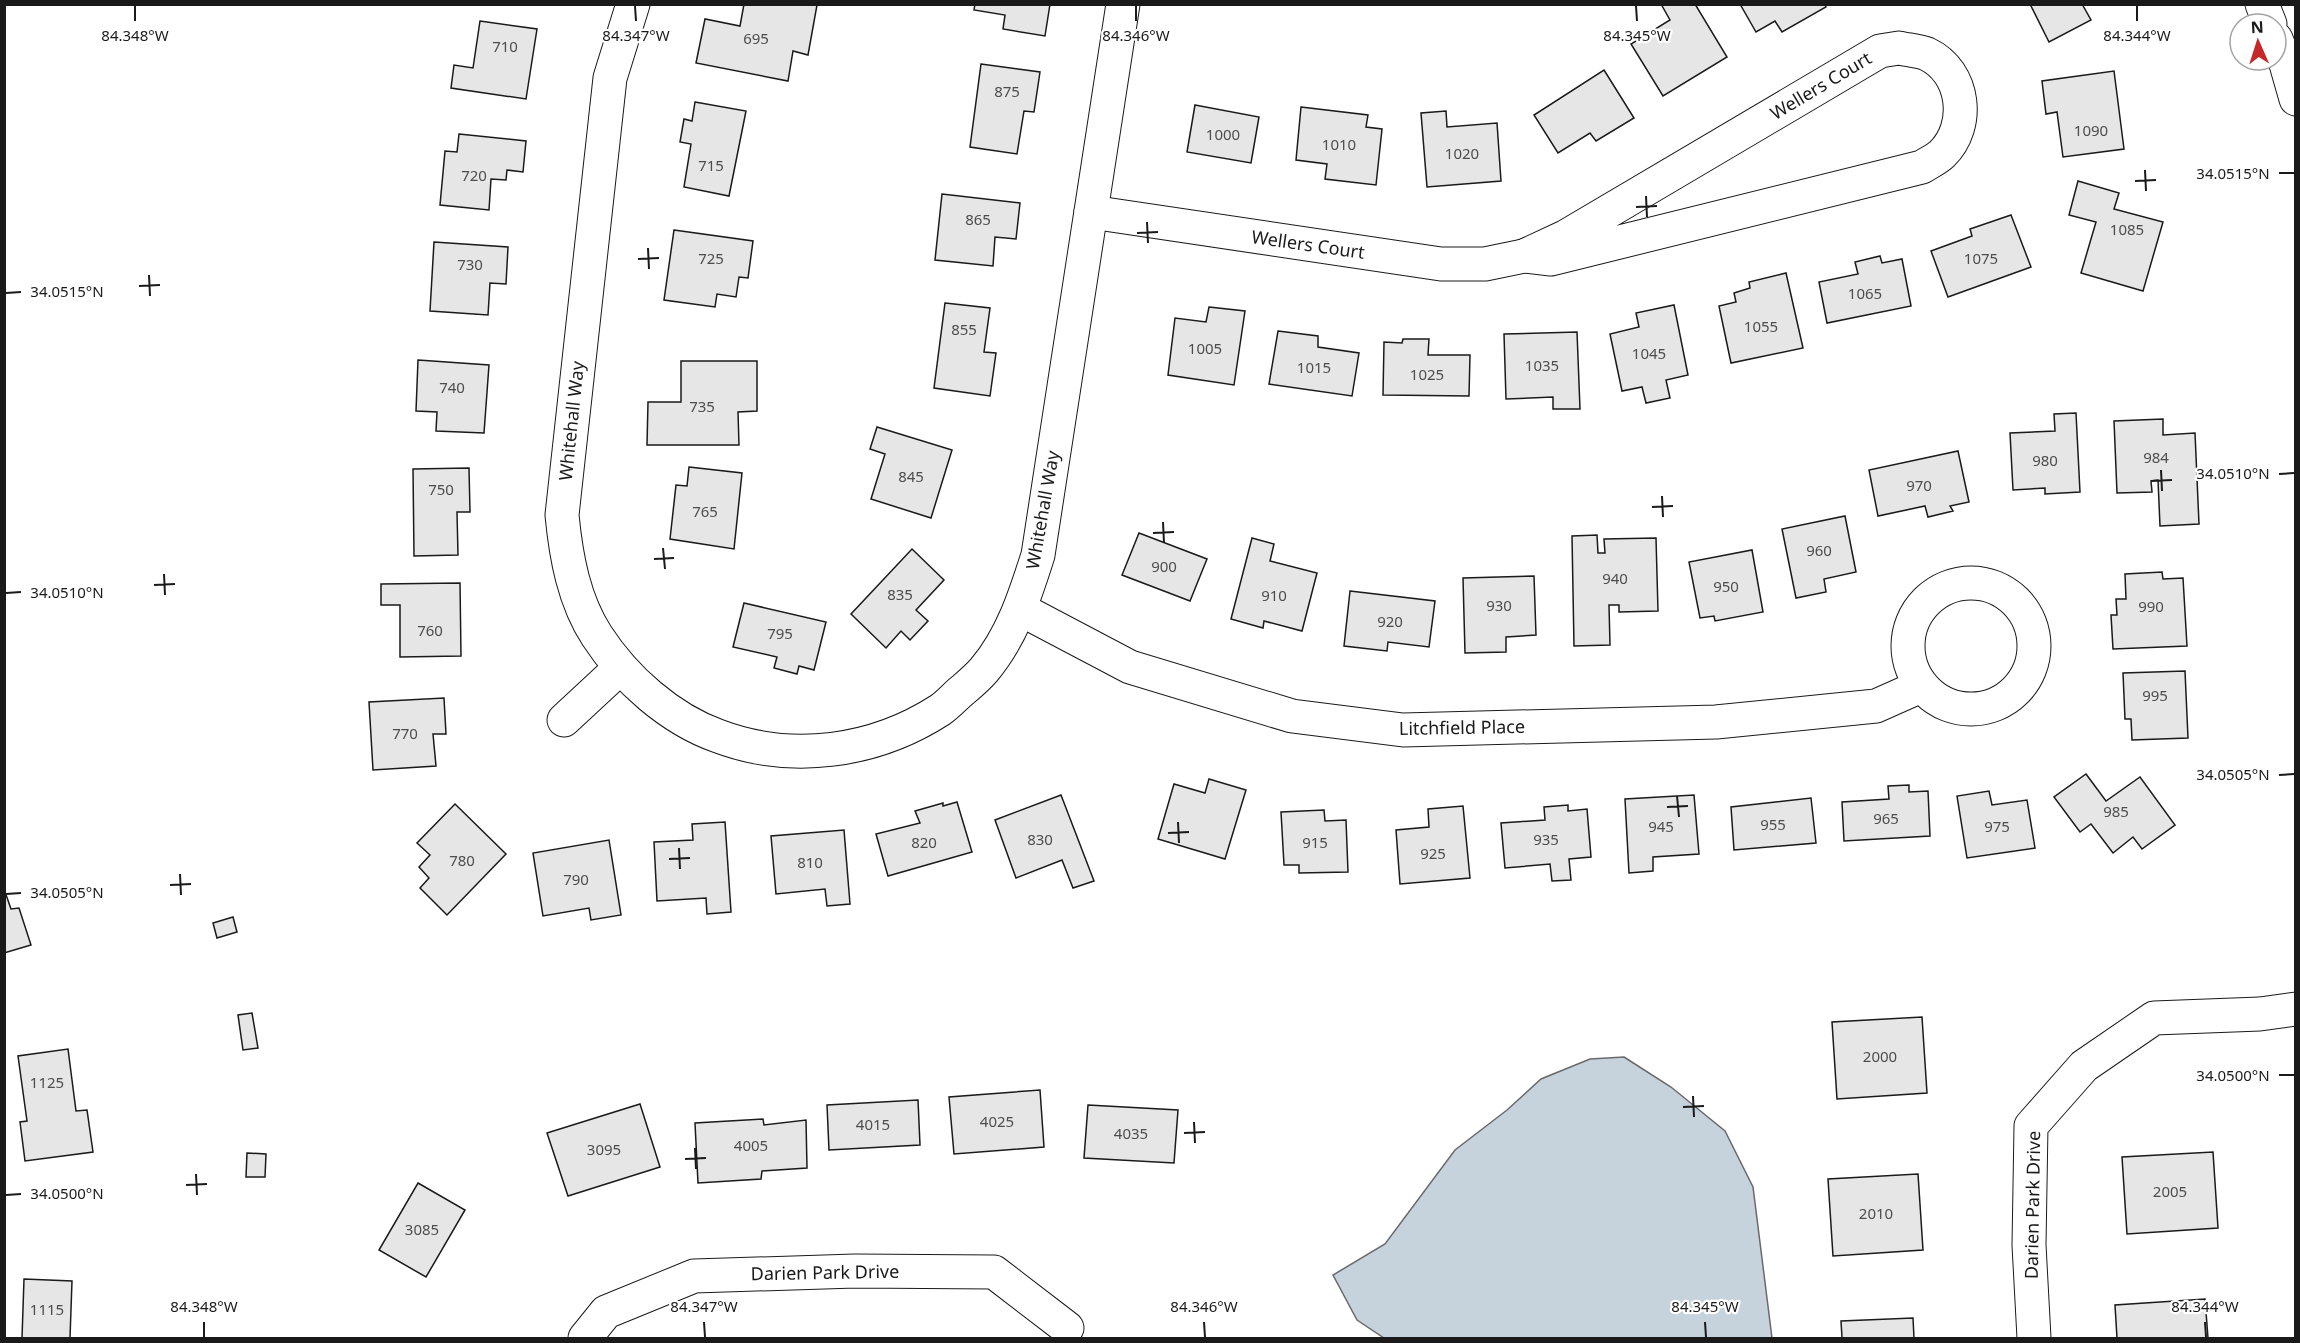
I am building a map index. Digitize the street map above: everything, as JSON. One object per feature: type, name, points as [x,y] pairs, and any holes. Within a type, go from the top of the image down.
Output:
[{"type":"street","name":"Whitehall Way","points":[[633,4],[610,78],[562,515],[566,557],[578,597],[596,634],[620,668],[667,710],[718,736],[778,751],[831,751],[891,736],[942,709],[984,670],[1011,630],[1038,555],[1123,4]]},
{"type":"street","name":"Wellers Court","points":[[1091,212],[1441,264],[1485,264],[1524,256],[1564,237],[1880,51],[1899,48],[1927,54],[1944,67],[1956,85],[1961,108],[1957,131],[1942,154],[1922,167],[1551,259],[1524,256]]},
{"type":"street","points":[[2288,72],[2295,99]]},
{"type":"street","name":"Litchfield Place","points":[[1020,609],[1130,667],[1292,716],[1403,730],[1716,722],[1876,706],[1921,686]]},
{"type":"street","points":[[564,720],[620,668]]},
{"type":"street","name":"Darien Park Drive","points":[[2034,1338],[2029,1245],[2031,1126],[2084,1066],[2154,1018],[2260,1014],[2295,1009]]},
{"type":"street","name":"Darien Park Drive","points":[[585,1338],[606,1312],[694,1276],[855,1272],[994,1272],[1067,1328]]},
{"type":"shaded area","points":[[1624,1057],[1671,1087],[1725,1131],[1753,1187],[1772,1338],[1384,1338],[1357,1320],[1333,1275],[1385,1244],[1455,1150],[1507,1110],[1541,1079],[1590,1059]]},
{"type":"building","points":[[744,4],[817,5],[808,55],[793,51],[788,81],[696,63],[705,19],[740,26]]},
{"type":"building","points":[[975,4],[1050,4],[1045,36],[1003,29],[1005,15],[974,10]]},
{"type":"building","points":[[1661,4],[1695,4],[1727,57],[1663,96],[1631,44],[1670,20]]},
{"type":"building","points":[[1740,4],[1825,4],[1826,7],[1782,32],[1775,21],[1756,32]]},
{"type":"building","points":[[2030,4],[2082,4],[2091,20],[2049,42]]},
{"type":"building","points":[[480,21],[537,29],[526,99],[451,88],[454,65],[473,68]]},
{"type":"building","points":[[981,64],[1040,72],[1034,112],[1024,111],[1017,154],[970,147]]},
{"type":"building","points":[[1604,70],[1634,118],[1596,141],[1590,133],[1558,153],[1534,115]]},
{"type":"building","points":[[2114,71],[2124,149],[2063,157],[2057,112],[2046,114],[2042,81]]},
{"type":"building","points":[[695,102],[746,111],[729,196],[684,187],[691,144],[680,142],[684,119],[692,121]]},
{"type":"building","points":[[1195,105],[1259,117],[1251,163],[1187,152]]},
{"type":"building","points":[[1301,107],[1368,115],[1366,127],[1382,129],[1376,185],[1325,179],[1327,164],[1296,160]]},
{"type":"building","points":[[1446,111],[1447,127],[1497,123],[1501,181],[1427,187],[1421,113]]},
{"type":"building","points":[[459,134],[526,141],[523,172],[507,170],[506,180],[491,179],[489,210],[440,205],[445,151],[457,152]]},
{"type":"building","points":[[2078,181],[2119,193],[2114,209],[2163,222],[2143,291],[2081,273],[2096,222],[2069,215]]},
{"type":"building","points":[[942,194],[1020,203],[1016,239],[995,237],[993,266],[935,260]]},
{"type":"building","points":[[2011,215],[2031,267],[1948,297],[1931,251],[1972,236],[1970,229]]},
{"type":"building","points":[[674,230],[753,241],[748,278],[739,277],[736,297],[717,294],[715,307],[664,300]]},
{"type":"building","points":[[434,242],[508,247],[506,284],[490,283],[488,315],[430,311]]},
{"type":"building","points":[[1880,256],[1882,263],[1902,259],[1911,306],[1827,323],[1819,282],[1858,274],[1855,262]]},
{"type":"building","points":[[1786,273],[1803,348],[1731,363],[1719,306],[1736,302],[1734,293],[1750,288],[1749,282]]},
{"type":"building","points":[[945,303],[990,308],[984,352],[996,353],[990,396],[934,388]]},
{"type":"building","points":[[1674,305],[1688,375],[1666,380],[1670,398],[1646,403],[1642,387],[1622,391],[1610,334],[1639,327],[1636,313]]},
{"type":"building","points":[[1209,307],[1245,311],[1234,385],[1168,375],[1175,318],[1206,322]]},
{"type":"building","points":[[1278,331],[1318,336],[1318,347],[1359,353],[1352,396],[1269,384]]},
{"type":"building","points":[[1577,332],[1580,409],[1553,409],[1553,397],[1506,399],[1504,334]]},
{"type":"building","points":[[1403,339],[1429,339],[1428,355],[1470,355],[1469,396],[1383,395],[1384,342],[1402,343]]},
{"type":"building","points":[[418,360],[489,365],[484,433],[436,431],[437,412],[416,411]]},
{"type":"building","points":[[681,361],[757,361],[757,411],[738,412],[739,445],[647,445],[648,402],[681,402]]},
{"type":"building","points":[[2076,413],[2080,492],[2045,494],[2045,488],[2013,490],[2010,433],[2055,431],[2054,414]]},
{"type":"building","points":[[2163,419],[2163,435],[2195,433],[2199,524],[2160,526],[2158,480],[2151,481],[2152,492],[2117,493],[2114,421]]},
{"type":"building","points":[[877,427],[952,450],[931,518],[871,499],[885,454],[870,449]]},
{"type":"building","points":[[1958,451],[1969,502],[1950,506],[1953,511],[1928,517],[1925,506],[1878,516],[1869,470]]},
{"type":"building","points":[[689,467],[742,473],[734,549],[670,539],[676,485],[687,486]]},
{"type":"building","points":[[469,468],[470,512],[457,512],[458,555],[414,556],[413,469]]},
{"type":"building","points":[[1845,516],[1856,572],[1824,579],[1826,592],[1796,598],[1782,529]]},
{"type":"building","points":[[1139,533],[1207,559],[1190,601],[1122,575]]},
{"type":"building","points":[[1597,535],[1598,553],[1605,553],[1604,539],[1656,538],[1658,611],[1619,612],[1619,605],[1609,605],[1610,645],[1574,646],[1572,536]]},
{"type":"building","points":[[1252,538],[1274,544],[1270,561],[1317,573],[1302,631],[1264,621],[1263,628],[1231,619]]},
{"type":"building","points":[[912,549],[944,580],[916,610],[928,621],[910,640],[901,631],[886,648],[851,614]]},
{"type":"building","points":[[1752,550],[1763,612],[1715,621],[1714,616],[1700,618],[1689,562]]},
{"type":"building","points":[[2162,572],[2163,579],[2183,578],[2187,646],[2113,649],[2111,615],[2117,615],[2116,599],[2126,599],[2125,574]]},
{"type":"building","points":[[1534,576],[1536,635],[1506,637],[1506,652],[1465,653],[1463,578]]},
{"type":"building","points":[[460,583],[461,656],[400,657],[400,605],[381,605],[381,584]]},
{"type":"building","points":[[1350,591],[1435,601],[1429,647],[1388,642],[1387,651],[1344,646]]},
{"type":"building","points":[[744,603],[826,622],[814,670],[799,666],[797,674],[774,668],[777,657],[733,647]]},
{"type":"building","points":[[2185,671],[2188,738],[2132,740],[2131,719],[2125,719],[2123,673]]},
{"type":"building","points":[[444,698],[446,734],[433,734],[436,766],[373,770],[369,702]]},
{"type":"building","points":[[2086,774],[2106,801],[2140,777],[2175,825],[2142,849],[2133,837],[2113,853],[2091,824],[2080,832],[2054,797]]},
{"type":"building","points":[[1209,779],[1246,790],[1225,859],[1158,839],[1174,784],[1205,793]]},
{"type":"building","points":[[1909,785],[1909,792],[1928,791],[1930,836],[1844,841],[1842,802],[1889,799],[1888,786]]},
{"type":"building","points":[[1989,791],[1992,805],[2027,800],[2035,848],[1967,858],[1957,796]]},
{"type":"building","points":[[1061,795],[1094,881],[1073,888],[1062,860],[1016,878],[995,820]]},
{"type":"building","points":[[1694,795],[1699,854],[1653,857],[1653,871],[1629,873],[1625,799]]},
{"type":"building","points":[[1811,798],[1816,843],[1734,850],[1731,807]]},
{"type":"building","points":[[957,802],[972,852],[888,876],[876,834],[920,823],[915,811],[943,803],[943,806]]},
{"type":"building","points":[[455,804],[506,854],[447,915],[420,888],[429,878],[419,867],[430,855],[417,843]]},
{"type":"building","points":[[1568,805],[1568,811],[1587,809],[1591,857],[1569,859],[1571,880],[1552,881],[1550,864],[1505,868],[1501,823],[1545,820],[1544,807]]},
{"type":"building","points":[[1463,806],[1470,878],[1400,884],[1396,830],[1429,827],[1428,809]]},
{"type":"building","points":[[1324,810],[1325,821],[1346,820],[1348,872],[1299,873],[1299,865],[1284,865],[1281,812]]},
{"type":"building","points":[[725,822],[731,912],[707,914],[706,898],[657,901],[654,842],[693,840],[692,824]]},
{"type":"building","points":[[844,830],[850,904],[827,906],[825,889],[776,894],[771,836]]},
{"type":"building","points":[[609,840],[621,915],[591,920],[589,908],[543,916],[533,853]]},
{"type":"building","points":[[4,889],[11,909],[19,908],[31,945],[4,953]]},
{"type":"building","points":[[233,917],[237,932],[217,938],[213,923]]},
{"type":"building","points":[[252,1013],[258,1048],[243,1050],[238,1015]]},
{"type":"building","points":[[1922,1017],[1927,1093],[1837,1099],[1832,1022]]},
{"type":"building","points":[[68,1049],[76,1111],[87,1110],[93,1152],[25,1161],[20,1122],[27,1121],[18,1056]]},
{"type":"building","points":[[1040,1090],[1044,1147],[954,1154],[949,1097]]},
{"type":"building","points":[[918,1100],[920,1145],[829,1150],[827,1105]]},
{"type":"building","points":[[640,1104],[660,1167],[568,1196],[547,1133]]},
{"type":"building","points":[[1088,1105],[1178,1110],[1174,1163],[1084,1158]]},
{"type":"building","points":[[763,1119],[764,1125],[806,1120],[807,1168],[762,1171],[761,1179],[698,1183],[695,1123]]},
{"type":"building","points":[[2213,1152],[2218,1228],[2127,1234],[2122,1157]]},
{"type":"building","points":[[247,1153],[266,1154],[265,1177],[246,1177]]},
{"type":"building","points":[[1918,1174],[1923,1250],[1833,1256],[1828,1179]]},
{"type":"building","points":[[418,1183],[465,1210],[426,1277],[379,1250]]},
{"type":"building","points":[[24,1279],[72,1281],[70,1338],[22,1338]]},
{"type":"building","points":[[2205,1299],[2208,1338],[2117,1338],[2115,1305]]},
{"type":"building","points":[[1913,1318],[1914,1338],[1842,1338],[1841,1321]]}]
